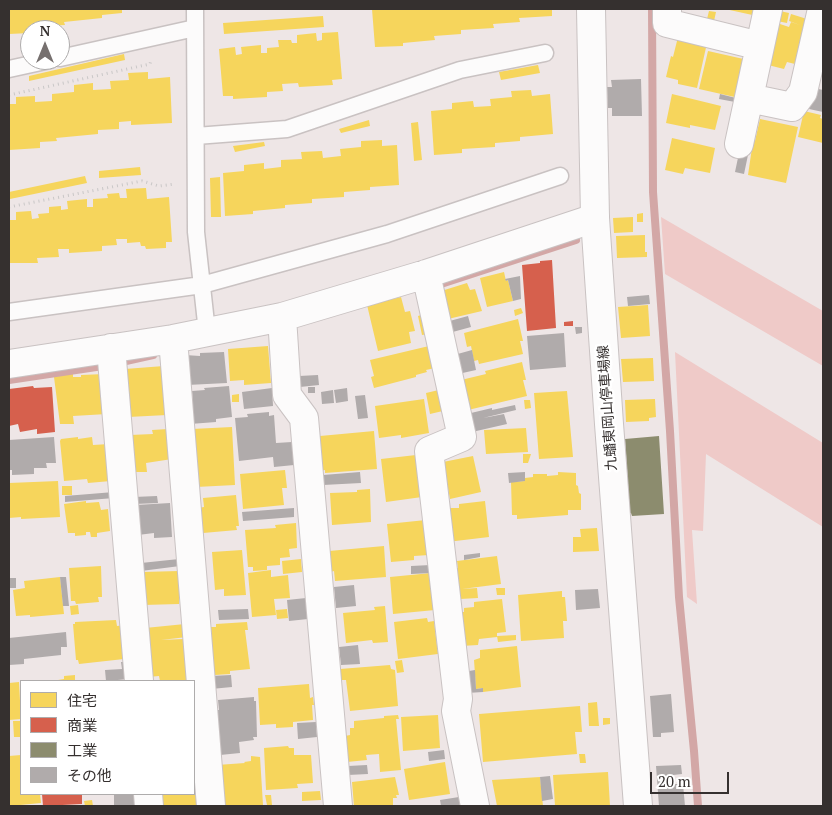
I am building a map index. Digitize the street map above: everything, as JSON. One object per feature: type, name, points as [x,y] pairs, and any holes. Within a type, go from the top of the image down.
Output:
[{"type":"street","name":"九蟠東岡山停車場線","points":[[591,9],[595,218],[638,806]]},
{"type":"street","points":[[667,9],[667,23],[760,46]]},
{"type":"street","points":[[739,144],[768,9]]},
{"type":"street","points":[[749,98],[792,107],[803,92],[822,9]]},
{"type":"street","points":[[9,364],[173,339],[282,317],[426,274],[595,218]]},
{"type":"street","points":[[426,274],[462,437],[429,451],[458,699],[456,711],[475,806]]},
{"type":"street","points":[[282,317],[287,395],[304,418],[338,806]]},
{"type":"street","points":[[173,339],[201,760],[211,806]]},
{"type":"street","points":[[111,348],[139,680]]},
{"type":"lane","points":[[195,9],[196,232],[207,332]]},
{"type":"lane","points":[[70,56],[195,28]]},
{"type":"lane","points":[[196,136],[287,129],[460,70],[545,53]]},
{"type":"lane","points":[[9,312],[202,285],[387,234],[560,176]]},
{"type":"path","points":[[9,207],[142,181],[159,186],[196,182]]},
{"type":"shaded area","points":[[661,217],[823,311],[823,366],[665,274]]},
{"type":"shaded area","points":[[675,352],[823,443],[823,527],[706,454],[703,531],[692,530],[697,604],[687,597]]},
{"type":"building: 住宅","points":[[9,9],[122,9],[122,13],[102,15],[102,18],[70,21],[20,20],[20,33],[9,34]]},
{"type":"building: 住宅","points":[[372,9],[552,9],[552,16],[519,18],[520,22],[493,24],[494,28],[461,30],[461,34],[434,36],[435,40],[403,43],[403,46],[375,47]]},
{"type":"building: 住宅","points":[[725,9],[759,9],[757,16]]},
{"type":"building: 住宅","points":[[709,11],[716,12],[714,21],[707,19]]},
{"type":"building: 住宅","points":[[780,11],[789,13],[787,23],[777,21]]},
{"type":"building: 住宅","points":[[791,14],[807,19],[799,65],[787,62],[784,69],[768,65],[777,23],[789,27],[791,22],[800,25],[789,21]]},
{"type":"building: 住宅","points":[[323,16],[324,27],[224,34],[223,23]]},
{"type":"building: 住宅","points":[[338,32],[342,79],[332,80],[333,85],[299,87],[298,83],[282,84],[283,91],[267,92],[267,97],[233,99],[233,96],[223,96],[219,49],[235,47],[236,55],[242,54],[241,47],[261,45],[261,53],[267,53],[267,48],[279,47],[278,40],[291,40],[292,43],[297,43],[297,35],[316,33],[317,41],[322,40],[322,33]]},
{"type":"building: 住宅","points":[[678,37],[707,43],[697,88],[678,84],[678,80],[666,77]]},
{"type":"building: 住宅","points":[[708,51],[748,60],[739,98],[699,89]]},
{"type":"building: 住宅","points":[[124,54],[125,60],[29,81],[29,76],[55,70],[70,70],[70,67]]},
{"type":"building: 住宅","points":[[538,65],[540,73],[501,80],[499,72]]},
{"type":"building: 住宅","points":[[148,72],[148,79],[170,77],[172,123],[131,125],[131,121],[119,122],[119,129],[98,130],[98,134],[56,138],[57,141],[40,142],[40,148],[9,150],[9,104],[16,104],[16,97],[35,96],[35,102],[52,101],[52,94],[74,92],[74,85],[93,83],[93,90],[111,89],[110,81],[129,80],[128,73]]},
{"type":"building: 住宅","points":[[531,90],[532,96],[550,94],[553,134],[520,137],[520,141],[495,143],[495,147],[462,149],[462,153],[434,155],[431,111],[452,109],[452,103],[473,101],[474,107],[491,106],[490,99],[512,97],[511,91]]},
{"type":"building: 住宅","points":[[672,94],[721,106],[715,130],[690,125],[690,128],[666,123]]},
{"type":"building: 住宅","points":[[804,111],[821,115],[820,118],[823,119],[823,143],[798,137]]},
{"type":"building: 住宅","points":[[760,119],[798,127],[786,183],[748,175],[753,141],[755,141]]},
{"type":"building: 住宅","points":[[369,120],[370,126],[341,133],[339,129]]},
{"type":"building: 住宅","points":[[418,122],[422,160],[414,161],[411,123]]},
{"type":"building: 住宅","points":[[672,138],[715,148],[710,173],[685,168],[683,174],[665,170]]},
{"type":"building: 住宅","points":[[382,140],[382,146],[397,145],[399,185],[370,187],[370,190],[344,192],[344,197],[312,199],[312,203],[285,205],[285,208],[253,211],[253,214],[225,216],[223,173],[244,171],[244,165],[264,163],[264,169],[281,167],[281,160],[302,159],[301,152],[322,151],[323,158],[341,156],[340,149],[361,147],[361,141]]},
{"type":"building: 住宅","points":[[264,142],[265,146],[235,152],[233,146]]},
{"type":"building: 住宅","points":[[140,167],[141,175],[99,178],[99,171]]},
{"type":"building: 住宅","points":[[85,176],[87,183],[10,199],[9,192]]},
{"type":"building: 住宅","points":[[220,177],[221,217],[211,217],[210,178]]},
{"type":"building: 住宅","points":[[146,188],[147,199],[169,197],[172,242],[166,242],[166,248],[146,249],[145,246],[141,246],[140,242],[127,243],[127,239],[116,239],[117,245],[102,246],[102,251],[69,253],[69,249],[58,249],[59,257],[37,258],[38,263],[9,263],[9,220],[16,220],[16,212],[31,211],[32,219],[39,218],[38,214],[49,213],[49,207],[61,206],[61,210],[68,209],[67,201],[87,199],[87,207],[93,207],[93,199],[108,198],[107,194],[119,193],[120,198],[127,198],[126,189]]},
{"type":"building: 住宅","points":[[643,213],[643,222],[637,222],[637,214]]},
{"type":"building: 住宅","points":[[633,217],[633,232],[614,233],[613,218]]},
{"type":"building: 住宅","points":[[645,235],[645,252],[647,252],[647,257],[617,258],[616,236]]},
{"type":"building: 住宅","points":[[504,272],[513,301],[487,307],[480,278]]},
{"type":"building: 住宅","points":[[467,283],[470,290],[475,289],[482,311],[448,319],[438,292]]},
{"type":"building: 住宅","points":[[401,297],[405,312],[410,311],[415,331],[409,332],[411,343],[378,351],[367,305]]},
{"type":"building: 住宅","points":[[648,305],[650,336],[621,338],[618,307]]},
{"type":"building: 住宅","points":[[521,308],[523,313],[515,316],[514,310]]},
{"type":"building: 住宅","points":[[424,314],[428,334],[422,335],[418,316]]},
{"type":"building: 住宅","points":[[518,319],[523,341],[520,341],[523,354],[479,364],[478,360],[474,361],[471,346],[467,347],[464,333]]},
{"type":"building: 住宅","points":[[268,346],[271,383],[244,385],[244,380],[230,381],[228,349]]},
{"type":"building: 住宅","points":[[429,346],[435,368],[426,370],[427,372],[416,375],[416,377],[374,388],[371,377],[374,376],[370,360]]},
{"type":"building: 住宅","points":[[653,358],[654,381],[623,382],[621,359]]},
{"type":"building: 住宅","points":[[522,362],[526,380],[523,380],[527,396],[468,410],[461,380],[486,374],[485,371]]},
{"type":"building: 住宅","points":[[164,366],[167,415],[128,417],[125,369]]},
{"type":"building: 住宅","points":[[73,373],[73,377],[105,374],[107,414],[73,416],[74,424],[60,424],[54,377]]},
{"type":"building: 住宅","points":[[443,389],[447,410],[430,414],[426,393]]},
{"type":"building: 住宅","points":[[567,391],[573,457],[539,459],[534,393]]},
{"type":"building: 住宅","points":[[239,394],[239,402],[232,402],[232,395]]},
{"type":"building: 住宅","points":[[424,399],[429,433],[401,438],[401,435],[379,438],[375,406]]},
{"type":"building: 住宅","points":[[655,399],[656,417],[649,418],[649,421],[626,422],[625,400]]},
{"type":"building: 住宅","points":[[524,400],[530,400],[531,408],[525,409]]},
{"type":"building: 住宅","points":[[232,427],[235,485],[196,487],[192,429]]},
{"type":"building: 住宅","points":[[526,428],[528,452],[486,454],[484,430]]},
{"type":"building: 住宅","points":[[168,429],[172,459],[146,463],[147,472],[133,472],[130,435],[153,434],[152,430]]},
{"type":"building: 住宅","points":[[374,431],[377,469],[325,473],[325,470],[320,471],[320,436]]},
{"type":"building: 住宅","points":[[78,437],[78,439],[92,437],[93,445],[109,444],[111,481],[88,483],[87,479],[64,481],[60,441],[61,439]]},
{"type":"building: 住宅","points":[[523,454],[531,454],[528,463],[523,463]]},
{"type":"building: 住宅","points":[[416,455],[422,497],[386,502],[381,459]]},
{"type":"building: 住宅","points":[[473,456],[481,492],[450,499],[443,462]]},
{"type":"building: 住宅","points":[[285,470],[287,488],[282,488],[284,505],[243,509],[240,474]]},
{"type":"building: 住宅","points":[[558,472],[576,473],[576,485],[581,494],[581,510],[568,510],[568,515],[517,519],[517,515],[512,515],[511,482],[525,481],[525,478],[533,477],[533,474],[547,474],[547,476],[558,475]]},
{"type":"building: 住宅","points":[[58,481],[60,517],[9,518],[9,483]]},
{"type":"building: 住宅","points":[[62,486],[72,486],[72,495],[62,495]]},
{"type":"building: 住宅","points":[[370,489],[371,522],[332,525],[330,493],[357,492],[357,490]]},
{"type":"building: 住宅","points":[[236,495],[239,526],[236,526],[237,530],[203,533],[203,529],[199,529],[198,508],[204,507],[203,498]]},
{"type":"building: 住宅","points":[[86,501],[86,503],[99,502],[101,510],[108,509],[110,531],[97,533],[97,537],[91,537],[90,532],[86,532],[86,535],[75,536],[75,533],[68,533],[64,504]]},
{"type":"building: 住宅","points":[[485,501],[489,537],[447,542],[444,508],[459,508],[459,504]]},
{"type":"building: 住宅","points":[[426,520],[429,555],[414,556],[414,560],[391,562],[387,524]]},
{"type":"building: 住宅","points":[[296,523],[297,548],[289,549],[290,557],[280,558],[280,565],[267,566],[267,570],[253,571],[253,567],[248,567],[245,530],[276,528],[275,525]]},
{"type":"building: 住宅","points":[[597,528],[599,551],[573,552],[573,537],[581,537],[580,529]]},
{"type":"building: 住宅","points":[[384,546],[386,577],[335,581],[334,571],[331,572],[329,551]]},
{"type":"building: 住宅","points":[[242,550],[246,595],[224,596],[224,589],[215,590],[212,552]]},
{"type":"building: 住宅","points":[[497,556],[501,584],[462,589],[477,588],[478,598],[460,599],[459,590],[455,590],[453,568],[458,568],[457,561]]},
{"type":"building: 住宅","points":[[301,559],[302,572],[283,574],[282,561]]},
{"type":"building: 住宅","points":[[101,566],[102,597],[98,597],[99,602],[76,604],[75,601],[71,601],[69,568]]},
{"type":"building: 住宅","points":[[271,570],[271,577],[288,575],[290,598],[274,599],[276,615],[252,617],[248,573]]},
{"type":"building: 住宅","points":[[179,571],[179,604],[143,605],[142,572]]},
{"type":"building: 住宅","points":[[431,573],[435,610],[393,614],[390,577]]},
{"type":"building: 住宅","points":[[60,577],[64,614],[30,617],[30,615],[16,616],[13,590],[25,588],[24,581]]},
{"type":"building: 住宅","points":[[496,588],[505,588],[505,595],[497,595]]},
{"type":"building: 住宅","points":[[562,591],[562,597],[565,597],[567,621],[563,621],[564,638],[521,641],[518,595]]},
{"type":"building: 住宅","points":[[502,599],[506,632],[497,633],[497,637],[479,639],[478,645],[461,646],[457,612],[464,612],[464,608],[474,607],[474,602]]},
{"type":"building: 住宅","points":[[78,605],[79,614],[71,615],[70,606]]},
{"type":"building: 住宅","points":[[385,606],[388,642],[373,643],[372,640],[346,643],[343,613],[375,610],[374,607]]},
{"type":"building: 住宅","points":[[287,609],[288,618],[277,619],[276,610]]},
{"type":"building: 住宅","points":[[427,618],[428,622],[434,621],[438,654],[398,659],[394,622]]},
{"type":"building: 住宅","points":[[116,620],[117,626],[125,625],[124,659],[79,664],[78,660],[76,660],[73,624],[75,622]]},
{"type":"building: 住宅","points":[[247,622],[248,630],[245,630],[250,669],[230,671],[230,674],[215,675],[214,672],[210,671],[208,642],[212,643],[211,627],[216,627],[216,624]]},
{"type":"building: 住宅","points":[[185,624],[187,637],[161,640],[183,639],[184,651],[187,650],[190,680],[160,680],[159,676],[148,677],[145,628]]},
{"type":"building: 住宅","points":[[516,635],[516,640],[498,642],[497,636]]},
{"type":"building: 住宅","points":[[517,646],[521,687],[483,692],[483,688],[476,689],[474,660],[480,658],[480,650]]},
{"type":"building: 住宅","points":[[402,660],[404,672],[397,673],[395,661]]},
{"type":"building: 住宅","points":[[390,665],[391,669],[395,670],[398,706],[350,711],[346,680],[340,680],[340,669]]},
{"type":"building: 住宅","points":[[75,675],[75,680],[58,680],[64,679],[64,676]]},
{"type":"building: 住宅","points":[[19,682],[20,719],[9,720],[9,683]]},
{"type":"building: 住宅","points":[[309,684],[310,698],[313,697],[314,705],[312,705],[313,720],[293,722],[293,727],[276,728],[276,724],[260,725],[258,688]]},
{"type":"building: 住宅","points":[[597,702],[599,726],[589,726],[588,703]]},
{"type":"building: 住宅","points":[[580,706],[582,732],[575,732],[577,754],[483,762],[479,714]]},
{"type":"building: 住宅","points":[[398,715],[399,719],[396,719],[401,770],[380,772],[379,754],[366,755],[367,760],[347,762],[345,736],[350,735],[350,728],[354,728],[354,721]]},
{"type":"building: 住宅","points":[[438,715],[440,748],[403,751],[401,717]]},
{"type":"building: 住宅","points":[[603,718],[610,718],[610,724],[603,725]]},
{"type":"building: 住宅","points":[[13,721],[20,721],[20,737],[14,737]]},
{"type":"building: 住宅","points":[[288,746],[289,748],[294,748],[294,755],[311,755],[313,783],[297,784],[298,788],[266,790],[264,748]]},
{"type":"building: 住宅","points":[[579,754],[585,754],[586,763],[580,763]]},
{"type":"building: 住宅","points":[[20,755],[20,795],[40,795],[41,803],[10,806],[9,756]]},
{"type":"building: 住宅","points":[[251,756],[260,757],[263,805],[220,806],[217,765],[245,763],[251,761]]},
{"type":"building: 住宅","points":[[445,762],[450,794],[409,800],[404,769]]},
{"type":"building: 住宅","points":[[608,772],[610,806],[555,806],[553,775]]},
{"type":"building: 住宅","points":[[195,774],[198,774],[199,806],[161,806],[160,795],[195,795]]},
{"type":"building: 住宅","points":[[395,777],[399,795],[396,795],[397,798],[393,798],[393,806],[354,806],[352,782]]},
{"type":"building: 住宅","points":[[540,777],[543,806],[497,806],[492,780]]},
{"type":"building: 住宅","points":[[320,791],[321,800],[302,801],[302,792]]},
{"type":"building: 住宅","points":[[265,795],[271,795],[272,805],[267,805]]},
{"type":"building: 住宅","points":[[92,800],[93,806],[85,806],[84,801]]},
{"type":"building: 商業","points":[[552,260],[556,328],[527,331],[522,265]]},
{"type":"building: 商業","points":[[573,321],[573,326],[564,326],[564,322]]},
{"type":"building: 商業","points":[[33,386],[34,388],[52,387],[55,432],[37,434],[37,429],[20,432],[18,424],[9,426],[9,389]]},
{"type":"building: 商業","points":[[42,795],[82,795],[82,804],[43,806]]},
{"type":"building: 工業","points":[[659,436],[664,514],[632,516],[630,513],[625,439]]},
{"type":"building: その他","points":[[641,79],[642,116],[612,116],[612,108],[608,108],[607,87],[612,87],[611,80]]},
{"type":"building: その他","points":[[814,88],[823,90],[823,112],[809,109]]},
{"type":"building: その他","points":[[720,94],[736,98],[735,102],[719,99]]},
{"type":"building: その他","points":[[739,153],[748,155],[744,174],[735,172]]},
{"type":"building: その他","points":[[520,276],[521,299],[513,301],[508,280],[506,281],[505,279]]},
{"type":"building: その他","points":[[649,295],[650,304],[628,306],[627,297]]},
{"type":"building: その他","points":[[468,316],[471,327],[449,333],[446,322]]},
{"type":"building: その他","points":[[575,327],[582,327],[582,333],[576,334]]},
{"type":"building: その他","points":[[564,333],[566,367],[530,370],[527,336]]},
{"type":"building: その他","points":[[472,350],[476,370],[458,374],[454,355]]},
{"type":"building: その他","points":[[224,352],[227,383],[187,385],[185,355],[200,356],[200,353]]},
{"type":"building: その他","points":[[318,375],[319,385],[300,387],[299,376]]},
{"type":"building: その他","points":[[229,386],[232,417],[216,419],[216,422],[190,424],[188,403],[193,402],[192,391]]},
{"type":"building: その他","points":[[308,387],[315,387],[315,393],[308,393]]},
{"type":"building: その他","points":[[272,388],[273,406],[244,409],[242,392]]},
{"type":"building: その他","points":[[347,388],[348,401],[336,403],[334,390]]},
{"type":"building: その他","points":[[333,390],[334,403],[322,404],[321,392]]},
{"type":"building: その他","points":[[365,395],[368,418],[358,419],[355,396]]},
{"type":"building: その他","points":[[515,405],[516,410],[483,418],[504,414],[507,424],[472,432],[470,422],[473,422],[471,413]]},
{"type":"building: その他","points":[[269,412],[269,416],[274,415],[276,443],[292,442],[294,465],[274,467],[273,457],[239,461],[235,418],[248,417],[247,414]]},
{"type":"building: その他","points":[[54,437],[56,463],[46,463],[47,468],[34,468],[34,474],[12,475],[12,470],[9,470],[9,440]]},
{"type":"building: その他","points":[[360,472],[361,483],[323,485],[323,475]]},
{"type":"building: その他","points":[[525,472],[525,481],[509,483],[508,473]]},
{"type":"building: その他","points":[[114,492],[114,498],[65,502],[65,496]]},
{"type":"building: その他","points":[[157,496],[158,503],[135,504],[134,497]]},
{"type":"building: その他","points":[[170,503],[172,537],[154,538],[154,533],[138,535],[136,505]]},
{"type":"building: その他","points":[[294,508],[294,517],[243,521],[242,512]]},
{"type":"building: その他","points":[[480,553],[480,557],[464,560],[464,555]]},
{"type":"building: その他","points":[[179,559],[180,566],[141,571],[141,563]]},
{"type":"building: その他","points":[[431,565],[432,573],[411,574],[411,566]]},
{"type":"building: その他","points":[[60,577],[66,577],[69,606],[63,606]]},
{"type":"building: その他","points":[[9,578],[16,578],[16,588],[9,588]]},
{"type":"building: その他","points":[[354,585],[356,606],[336,608],[334,587]]},
{"type":"building: その他","points":[[598,589],[600,608],[576,610],[575,590]]},
{"type":"building: その他","points":[[306,598],[308,619],[289,621],[287,600]]},
{"type":"building: その他","points":[[248,609],[249,619],[219,620],[218,610]]},
{"type":"building: その他","points":[[66,632],[67,647],[61,647],[61,655],[24,659],[24,664],[9,665],[9,638]]},
{"type":"building: その他","points":[[358,645],[360,664],[341,665],[339,647]]},
{"type":"building: その他","points":[[121,662],[128,662],[129,679],[106,680],[105,670],[122,669]]},
{"type":"building: その他","points":[[475,670],[476,689],[483,688],[483,692],[467,693],[470,682],[469,671]]},
{"type":"building: その他","points":[[231,675],[232,687],[211,689],[211,676]]},
{"type":"building: その他","points":[[671,694],[674,732],[661,733],[661,737],[653,737],[650,696]]},
{"type":"building: その他","points":[[254,697],[254,701],[256,701],[257,737],[253,737],[254,740],[239,742],[240,753],[220,755],[216,710],[219,710],[218,700]]},
{"type":"building: その他","points":[[316,722],[317,737],[298,739],[297,723]]},
{"type":"building: その他","points":[[444,750],[445,759],[429,761],[428,752]]},
{"type":"building: その他","points":[[367,765],[368,774],[348,775],[348,766]]},
{"type":"building: その他","points":[[681,765],[682,774],[673,775],[674,784],[683,784],[685,806],[659,806],[656,766]]},
{"type":"building: その他","points":[[550,776],[553,799],[542,801],[540,777]]},
{"type":"building: その他","points":[[114,795],[140,795],[141,806],[114,806]]},
{"type":"building: その他","points":[[459,797],[460,806],[441,806],[440,800]]},
{"type":"waterway","points":[[652,9],[653,192],[670,431],[679,597],[698,806]]},
{"type":"waterway","points":[[438,285],[576,240]]},
{"type":"waterway","points":[[126,361],[153,355]]},
{"type":"waterway","points":[[9,380],[103,366]]}]
